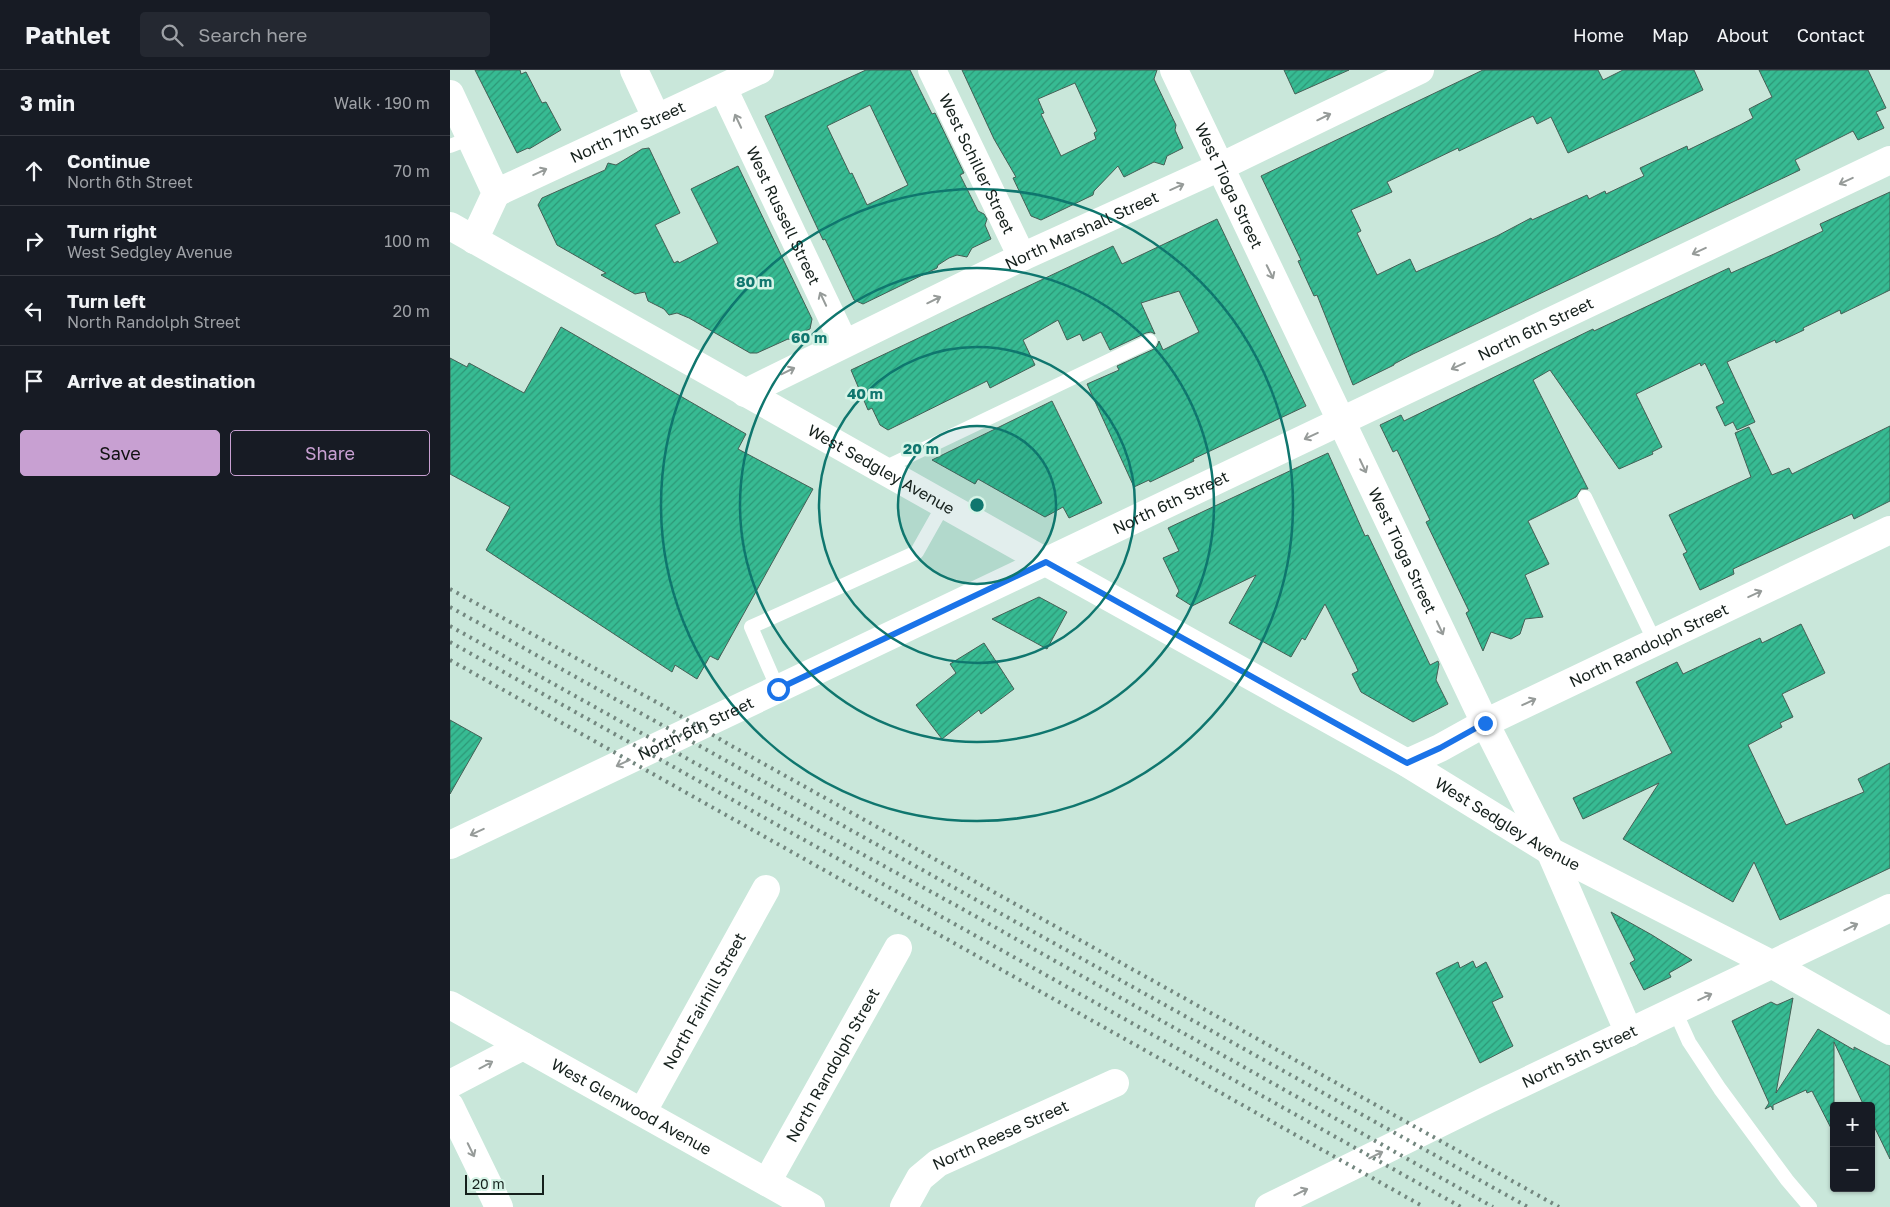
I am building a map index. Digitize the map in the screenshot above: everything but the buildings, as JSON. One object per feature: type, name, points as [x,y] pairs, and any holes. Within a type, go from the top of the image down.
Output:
[{"type":"street","points":[[634,70],[656,117]]},
{"type":"street","name":"North 7th Street","points":[[496,193],[760,70]]},
{"type":"street","name":"West Schiller Street","points":[[932,70],[1022,257]]},
{"type":"street","name":"West Tioga Street","points":[[1174,70],[1485,723],[1550,851],[1629,1033]]},
{"type":"street","name":"North Marshall Street","points":[[745,392],[1022,257],[1220,167],[1420,70]]},
{"type":"street","name":"West Russell Street","points":[[722,88],[844,343]]},
{"type":"street","points":[[450,94],[460,142],[496,193],[474,240]]},
{"type":"street","name":"North 6th Street","points":[[450,845],[1890,160]]},
{"type":"street","name":"West Sedgley Avenue","points":[[450,226],[1407,763],[1550,851],[1773,965],[1890,1031]]},
{"type":"street","name":"North Randolph Street","points":[[1407,763],[1440,748],[1485,723],[1890,530]]},
{"type":"street","name":"North Fairhill Street","points":[[643,1111],[766,889]]},
{"type":"street","name":"North 5th Street","points":[[1269,1207],[1487,1100],[1890,908]]},
{"type":"street","name":"North Randolph Street","points":[[767,1182],[898,948]]},
{"type":"street","name":"West Glenwood Avenue","points":[[450,1005],[643,1111],[767,1182],[804,1206]]},
{"type":"street","points":[[450,1084],[523,1046]]},
{"type":"street","name":"North Reese Street","points":[[904,1207],[920,1178],[938,1163],[1115,1083]]},
{"type":"street","points":[[450,1106],[499,1207]]},
{"type":"lane","points":[[882,469],[1150,341]]},
{"type":"lane","points":[[1585,497],[1655,642]]},
{"type":"lane","points":[[778,689],[751,627],[917,552],[944,504]]},
{"type":"lane","points":[[1675,1011],[1689,1042],[1720,1088],[1787,1180],[1810,1207]]},
{"type":"railway","points":[[450,589],[660,704],[730,745],[1559,1207]]},
{"type":"railway","points":[[450,607],[1528,1207]]},
{"type":"railway","points":[[450,626],[695,763],[959,907],[1493,1207]]},
{"type":"railway","points":[[450,642],[1461,1207]]},
{"type":"railway","points":[[450,660],[1424,1207]]},
{"type":"route","points":[[778,689],[1046,562],[1407,763],[1440,748],[1485,723]]}]
